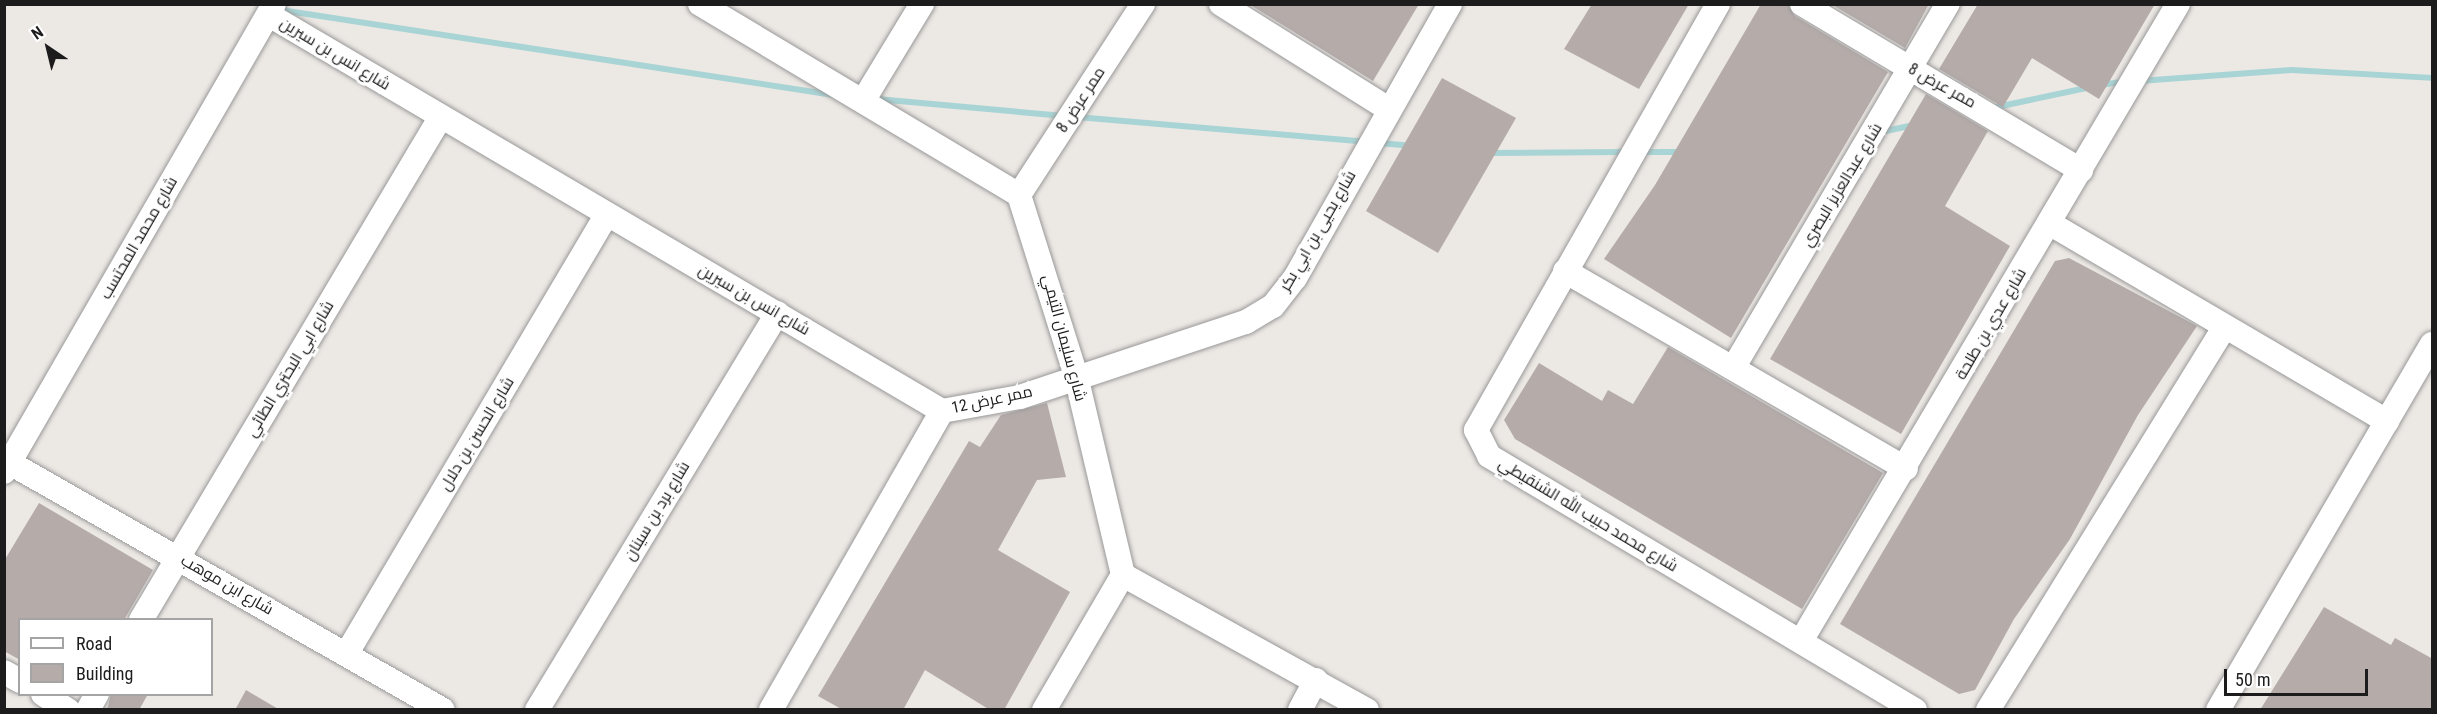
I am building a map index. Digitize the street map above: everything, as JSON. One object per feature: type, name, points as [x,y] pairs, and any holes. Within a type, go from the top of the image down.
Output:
[{"type":"street","points":[[700,4],[1019,195]]},
{"type":"street","points":[[863,102],[922,4]]},
{"type":"street","name":"ممر عرض 8","points":[[1019,195],[1143,4]]},
{"type":"street","points":[[1221,4],[1387,108]]},
{"type":"street","name":"شارع يحيى بن ابي بكر","points":[[1076,376],[1246,322],[1273,306],[1295,278],[1387,108],[1450,4]]},
{"type":"street","name":"شارع محمد حبيب الله الشنقيطي","points":[[1718,4],[1476,430],[1489,456],[1916,710]]},
{"type":"street","name":"ممر عرض 8","points":[[1802,4],[2081,170]]},
{"type":"street","name":"شارع عبدالعزيز البصري","points":[[1735,365],[1948,4]]},
{"type":"street","name":"شارع عدي بن طلحة","points":[[1801,641],[1906,469],[2178,4]]},
{"type":"street","name":"شارع انس بن سيرين","points":[[271,10],[440,118],[942,411]]},
{"type":"street","name":"شارع محمد المحتسب","points":[[7,467],[271,10]]},
{"type":"street","name":"شارع ابي البحتري الطائي","points":[[142,618],[440,118]]},
{"type":"street","name":"شارع سليمان التيمي","points":[[1019,195],[1076,376],[1123,575]]},
{"type":"street","name":"شارع الحسن بن دلال","points":[[347,653],[608,214]]},
{"type":"street","points":[[2049,223],[2223,329],[2387,421]]},
{"type":"street","points":[[1565,271],[1735,365],[1906,469]]},
{"type":"street","name":"شارع برد بن سينان","points":[[537,710],[777,313]]},
{"type":"street","points":[[1988,710],[2223,329]]},
{"type":"street","points":[[2218,710],[2433,344]]},
{"type":"street","name":"ممر عرض 12","points":[[942,411],[1020,398],[1076,376]]},
{"type":"street","points":[[771,710],[942,411]]},
{"type":"street","name":"شارع ابن موهب","points":[[7,467],[178,556],[443,710]]},
{"type":"street","points":[[1044,710],[1123,575],[1367,710]]},
{"type":"street","points":[[4,672],[18,680]]},
{"type":"street","points":[[1300,710],[1316,680]]},
{"type":"street","points":[[46,696],[68,710]]},
{"type":"street","points":[[88,710],[96,696]]},
{"type":"building","points":[[1249,4],[1419,4],[1373,81]]},
{"type":"building","points":[[1592,4],[1689,4],[1639,89],[1564,49]]},
{"type":"building","points":[[1761,4],[1788,4],[1795,16],[1888,72],[1731,338],[1604,259],[1655,185]]},
{"type":"building","points":[[1831,4],[1929,4],[1905,48]]},
{"type":"building","points":[[1978,4],[2155,4],[2099,99],[2032,58],[2003,107],[1939,69]]},
{"type":"building","points":[[1442,78],[1516,118],[1438,253],[1366,211]]},
{"type":"building","points":[[1926,94],[1988,131],[1945,206],[2010,246],[1901,434],[1770,359]]},
{"type":"building","points":[[2069,258],[2197,326],[2138,415],[2070,539],[2014,619],[1975,690],[1959,694],[1840,624],[2055,261]]},
{"type":"building","points":[[1668,347],[1883,473],[1802,609],[1515,439],[1504,420],[1539,363],[1602,401],[1608,390],[1633,404]]},
{"type":"building","points":[[1047,403],[1066,477],[1037,480],[998,550],[1070,592],[1004,710],[990,710],[925,670],[903,710],[843,710],[818,696],[969,441],[980,447],[1001,415]]},
{"type":"building","points":[[39,503],[153,570],[125,618],[18,618],[18,659],[4,651],[4,561]]},
{"type":"building","points":[[2324,607],[2391,645],[2395,638],[2433,659],[2433,710],[2260,710]]},
{"type":"building","points":[[246,690],[280,710],[235,710]]},
{"type":"building","points":[[110,696],[147,696],[139,710],[107,710]]},
{"type":"waterway","points":[[281,10],[834,95]]},
{"type":"waterway","points":[[2139,81],[2291,70],[2432,78]]},
{"type":"waterway","points":[[2101,85],[2126,81]]},
{"type":"waterway","points":[[1992,108],[2091,87]]},
{"type":"waterway","points":[[877,99],[1064,116]]},
{"type":"waterway","points":[[1077,117],[1366,142]]},
{"type":"waterway","points":[[1881,132],[1915,125]]},
{"type":"waterway","points":[[1379,143],[1411,146]]},
{"type":"waterway","points":[[1490,153],[1626,152]]},
{"type":"waterway","points":[[1640,152],[1680,152]]}]
